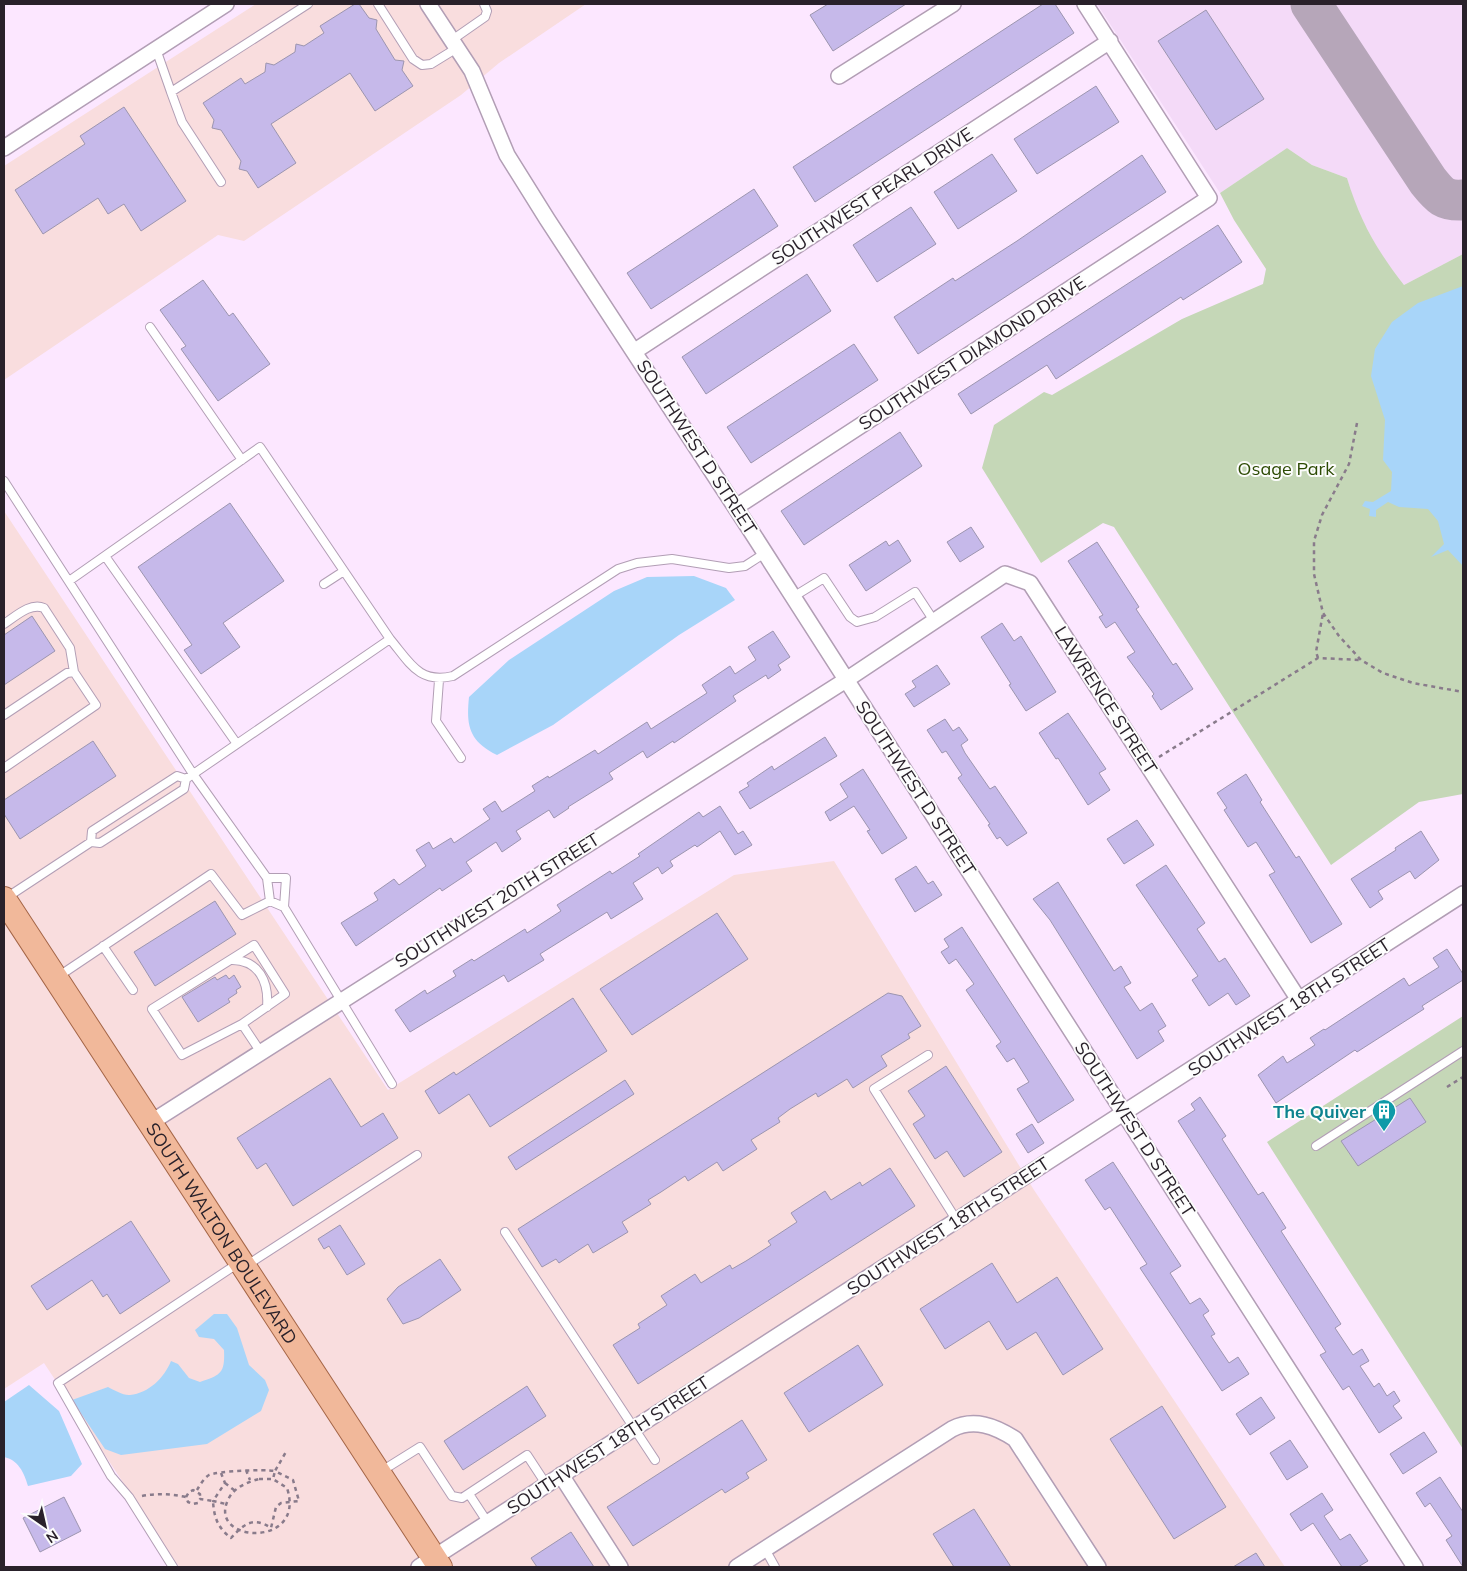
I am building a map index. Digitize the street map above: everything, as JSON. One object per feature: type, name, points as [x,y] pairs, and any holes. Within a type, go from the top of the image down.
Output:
[{"type":"main road","name":"SOUTH WALTON BOULEVARD","points":[[4,900],[378,1473],[431,1564]]},
{"type":"street","points":[[4,148],[226,4]]},
{"type":"street","name":"SOUTHWEST D STREET","points":[[428,4],[472,71],[507,155],[736,507],[1415,1567]]},
{"type":"street","points":[[839,76],[952,4]]},
{"type":"street","points":[[1085,4],[1110,41]]},
{"type":"street","name":"SOUTHWEST DIAMOND DRIVE","points":[[736,507],[1209,198],[1110,41]]},
{"type":"street","name":"SOUTHWEST PEARL DRIVE","points":[[635,351],[1110,41]]},
{"type":"street","name":"LAWRENCE STREET","points":[[846,680],[1005,574],[1030,583],[1300,1000]]},
{"type":"street","name":"SOUTHWEST 20TH STREET","points":[[150,1123],[260,1051],[846,680]]},
{"type":"street","name":"SOUTHWEST 18TH STREET","points":[[431,1564],[546,1484],[1463,894]]},
{"type":"street","points":[[737,1567],[952,1429],[966,1424],[977,1423],[998,1429],[1015,1439],[1098,1567]]},
{"type":"street","points":[[562,1475],[620,1567]]},
{"type":"lane","points":[[171,92],[308,4]]},
{"type":"lane","points":[[378,4],[413,59],[422,66],[431,64],[485,17],[487,12],[484,4]]},
{"type":"lane","points":[[156,49],[182,122],[221,182]]},
{"type":"lane","points":[[150,327],[242,460]]},
{"type":"lane","points":[[69,581],[260,447],[390,640],[425,677],[438,680],[453,676],[618,569],[637,563],[672,559],[729,568],[744,566],[765,553]]},
{"type":"lane","points":[[4,481],[69,581],[190,776],[267,878],[270,900]]},
{"type":"lane","points":[[105,556],[237,744]]},
{"type":"lane","points":[[324,584],[344,571]]},
{"type":"lane","points":[[793,596],[824,578],[850,617],[857,622],[864,622],[915,592],[934,621]]},
{"type":"lane","points":[[4,624],[31,607],[38,605],[44,608],[70,648],[74,672],[96,705],[4,768]]},
{"type":"lane","points":[[4,900],[91,842],[100,842],[184,789],[190,776],[390,640]]},
{"type":"lane","points":[[4,715],[67,673],[74,672]]},
{"type":"lane","points":[[438,680],[436,721],[461,758]]},
{"type":"lane","points":[[91,842],[92,831],[177,776],[190,776]]},
{"type":"lane","points":[[55,978],[212,874],[242,915],[270,900]]},
{"type":"lane","points":[[267,878],[286,878],[284,906]]},
{"type":"lane","points":[[270,900],[284,906],[392,1084]]},
{"type":"lane","points":[[254,945],[285,994],[268,1007],[242,1024],[182,1055],[152,1008],[254,945]]},
{"type":"lane","points":[[104,946],[133,990]]},
{"type":"lane","points":[[230,960],[245,960],[254,966],[268,989],[268,1007]]},
{"type":"lane","points":[[242,1024],[260,1051]]},
{"type":"lane","points":[[1316,1146],[1463,1051]]},
{"type":"lane","points":[[928,1055],[874,1089],[957,1221]]},
{"type":"lane","points":[[174,1567],[132,1501],[111,1476],[58,1384],[241,1264],[417,1155]]},
{"type":"lane","points":[[505,1232],[655,1460]]},
{"type":"lane","points":[[378,1473],[420,1447],[452,1496],[462,1498],[528,1455],[546,1484]]},
{"type":"lane","points":[[469,1494],[488,1523]]},
{"type":"lane","points":[[765,1549],[774,1567]]},
{"type":"path","points":[[1318,658],[1316,652],[1323,614],[1314,574],[1314,541],[1322,515],[1349,464],[1357,422]]},
{"type":"path","points":[[1323,614],[1339,636],[1361,660],[1383,672],[1413,683],[1463,692]]},
{"type":"path","points":[[1147,764],[1318,658],[1361,660]]},
{"type":"path","points":[[1447,1088],[1463,1077]]},
{"type":"path","points":[[272,1479],[287,1450]]},
{"type":"path","points":[[186,1497],[189,1492],[197,1490],[208,1476],[246,1470],[275,1471],[289,1478],[295,1485],[299,1501],[281,1503],[276,1507],[272,1528]]},
{"type":"path","points":[[246,1470],[250,1481]]},
{"type":"path","points":[[221,1473],[226,1483],[234,1490]]},
{"type":"path","points":[[272,1479],[287,1488],[290,1502],[284,1522],[266,1533],[257,1535],[238,1531],[229,1522],[225,1514],[226,1504],[234,1490],[250,1481],[272,1479]]},
{"type":"path","points":[[226,1483],[212,1502],[216,1521],[222,1531],[231,1538],[247,1522],[256,1521],[272,1528]]},
{"type":"path","points":[[197,1490],[200,1499]]},
{"type":"path","points":[[132,1501],[143,1496],[159,1494],[186,1497]]},
{"type":"path","points":[[186,1497],[188,1502],[193,1504],[198,1503],[200,1499]]},
{"type":"path","points":[[200,1499],[226,1504]]},
{"type":"shaded area","points":[[256,4],[586,4],[499,63],[461,95],[244,241],[218,235],[4,380],[4,166]]},
{"type":"shaded area","points":[[1097,4],[1463,4],[1463,254],[1404,285],[1382,256],[1357,211],[1347,178],[1312,165],[1287,148],[1220,193]]},
{"type":"shaded area","points":[[4,511],[388,1090],[734,875],[834,861],[1034,1190],[1285,1567],[179,1567],[44,1363],[4,1389]]},
{"type":"green space","name":"Osage Park","points":[[1287,148],[1312,165],[1347,178],[1363,221],[1385,259],[1404,285],[1463,254],[1463,794],[1419,802],[1331,865],[1114,527],[1103,523],[1041,563],[982,468],[994,425],[1044,392],[1052,395],[1182,319],[1263,284],[1266,269],[1234,220],[1220,193]]},
{"type":"green space","points":[[1463,1016],[1463,1449],[1267,1142]]},
{"type":"water","points":[[1463,286],[1463,566],[1448,550],[1431,557],[1444,544],[1438,521],[1428,509],[1399,507],[1388,502],[1376,510],[1376,517],[1369,516],[1370,509],[1362,506],[1365,501],[1373,502],[1391,491],[1392,472],[1383,460],[1385,420],[1371,376],[1375,349],[1392,322],[1418,303]]},
{"type":"water","points":[[694,576],[726,588],[735,600],[679,635],[553,725],[497,755],[480,744],[475,738],[469,724],[469,697],[509,660],[614,591],[647,577]]},
{"type":"water","points":[[214,1314],[227,1314],[237,1328],[249,1365],[265,1380],[269,1390],[261,1411],[207,1444],[121,1455],[105,1449],[72,1400],[108,1387],[128,1395],[137,1394],[155,1384],[171,1361],[178,1364],[189,1378],[200,1382],[217,1375],[224,1364],[224,1350],[214,1339],[199,1337],[195,1330]]},
{"type":"water","points":[[29,1385],[59,1411],[82,1464],[71,1476],[28,1486],[20,1467],[4,1457],[4,1402]]},
{"type":"building","points":[[355,4],[359,4],[369,18],[377,20],[376,29],[395,60],[404,61],[402,70],[413,86],[375,111],[350,73],[271,124],[296,163],[258,188],[247,171],[239,169],[241,161],[221,130],[212,128],[214,120],[203,103],[241,78],[245,84],[265,72],[266,63],[274,65],[295,52],[296,44],[304,46],[324,33],[320,26]]},
{"type":"building","points":[[828,4],[906,4],[833,51],[810,15]]},
{"type":"building","points":[[1043,4],[1055,4],[1074,33],[815,202],[793,167]]},
{"type":"building","points":[[1206,10],[1264,99],[1216,130],[1158,41]]},
{"type":"building","points":[[1096,86],[1119,122],[1037,174],[1014,139]]},
{"type":"building","points":[[124,107],[186,201],[141,231],[124,204],[108,214],[98,198],[43,234],[15,190],[85,144],[80,136]]},
{"type":"building","points":[[992,154],[1017,191],[958,229],[934,192]]},
{"type":"building","points":[[1142,155],[1166,192],[918,354],[894,317],[953,278],[955,281],[1017,241]]},
{"type":"building","points":[[754,189],[778,226],[651,309],[627,273]]},
{"type":"building","points":[[911,207],[936,244],[877,282],[853,245]]},
{"type":"building","points":[[1218,225],[1242,262],[1183,300],[1181,297],[1056,379],[1047,365],[971,414],[958,394]]},
{"type":"building","points":[[807,274],[831,311],[706,394],[682,357]]},
{"type":"building","points":[[203,280],[229,316],[233,313],[270,364],[218,401],[181,349],[186,346],[160,310]]},
{"type":"building","points":[[854,344],[878,380],[751,463],[727,427]]},
{"type":"building","points":[[900,432],[922,466],[804,545],[781,511]]},
{"type":"building","points":[[230,503],[284,581],[223,623],[240,647],[201,674],[184,650],[192,645],[138,567]]},
{"type":"building","points":[[971,527],[984,547],[960,562],[947,542]]},
{"type":"building","points":[[898,540],[911,561],[866,591],[849,565],[886,541],[889,546]]},
{"type":"building","points":[[1097,542],[1139,607],[1136,609],[1173,665],[1176,663],[1193,689],[1161,710],[1152,696],[1154,694],[1127,657],[1135,652],[1115,622],[1106,628],[1099,617],[1103,615],[1068,561]]},
{"type":"building","points":[[32,616],[55,651],[4,685],[4,635]]},
{"type":"building","points":[[1002,623],[1014,641],[1021,636],[1056,692],[1026,711],[981,637]]},
{"type":"building","points":[[773,631],[790,657],[778,665],[781,670],[768,679],[766,675],[733,696],[736,701],[674,743],[673,741],[647,758],[643,751],[609,773],[613,779],[554,818],[549,810],[516,831],[521,839],[502,852],[496,842],[466,862],[472,871],[442,891],[440,888],[356,946],[341,923],[378,900],[374,893],[394,879],[399,885],[426,866],[416,850],[429,842],[433,849],[451,838],[454,843],[490,819],[483,809],[495,801],[502,812],[535,791],[532,786],[548,776],[549,778],[595,750],[598,754],[647,722],[651,729],[707,693],[702,685],[730,666],[735,674],[756,660],[748,647]]},
{"type":"building","points":[[937,665],[950,684],[914,707],[905,694],[916,687],[912,681]]},
{"type":"building","points":[[1068,713],[1106,769],[1099,773],[1110,790],[1088,805],[1058,758],[1056,759],[1039,733]]},
{"type":"building","points":[[945,719],[953,731],[959,727],[968,740],[961,745],[965,753],[990,789],[995,786],[1027,833],[1007,846],[1000,837],[997,839],[988,825],[990,824],[958,778],[962,775],[946,751],[942,753],[927,730]]},
{"type":"building","points":[[825,737],[837,756],[750,809],[739,792],[749,786],[747,783],[772,766],[774,770]]},
{"type":"building","points":[[93,741],[116,776],[20,839],[4,814],[4,800]]},
{"type":"building","points":[[863,769],[907,838],[882,854],[867,831],[870,830],[854,806],[830,821],[825,812],[848,797],[840,784]]},
{"type":"building","points":[[1246,774],[1262,800],[1260,802],[1296,858],[1299,856],[1342,924],[1311,943],[1269,875],[1275,872],[1256,842],[1248,847],[1224,810],[1227,808],[1217,793]]},
{"type":"building","points":[[720,806],[738,834],[743,831],[752,845],[735,855],[720,831],[697,847],[695,845],[670,861],[673,866],[662,874],[658,867],[633,883],[643,899],[611,919],[607,912],[540,954],[544,960],[508,982],[504,975],[410,1032],[395,1010],[425,990],[427,994],[456,976],[453,971],[472,959],[474,961],[525,929],[527,933],[561,911],[557,905],[610,871],[612,874],[640,856],[638,854],[699,812],[703,817]]},
{"type":"building","points":[[1137,820],[1154,845],[1124,864],[1107,839]]},
{"type":"building","points":[[1421,831],[1439,860],[1415,879],[1410,871],[1378,891],[1383,899],[1370,908],[1351,879],[1396,850],[1395,848]]},
{"type":"building","points":[[1166,865],[1205,923],[1197,929],[1219,962],[1225,958],[1250,996],[1236,1005],[1228,993],[1209,1006],[1192,980],[1198,976],[1136,885]]},
{"type":"building","points":[[916,866],[928,884],[933,881],[942,895],[915,912],[895,879]]},
{"type":"building","points":[[1058,882],[1114,971],[1121,966],[1131,983],[1124,987],[1140,1011],[1152,1003],[1166,1026],[1158,1031],[1164,1041],[1137,1059],[1050,920],[1033,899]]},
{"type":"building","points":[[215,901],[236,934],[155,986],[134,952]]},
{"type":"building","points":[[717,913],[748,959],[632,1035],[600,989]]},
{"type":"building","points":[[962,927],[1074,1100],[1038,1123],[1017,1089],[1029,1082],[1014,1058],[1007,1062],[996,1046],[1001,1042],[966,990],[974,984],[956,959],[949,964],[941,952],[949,947],[944,939]]},
{"type":"building","points":[[1447,949],[1463,974],[1463,980],[1422,1006],[1424,1009],[1357,1052],[1355,1050],[1276,1103],[1258,1075],[1283,1056],[1287,1063],[1315,1045],[1310,1038],[1404,978],[1409,986],[1439,967],[1433,958]]},
{"type":"building","points":[[226,975],[229,979],[234,975],[241,987],[236,990],[237,993],[228,999],[230,1002],[198,1022],[182,997],[215,977],[217,980]]},
{"type":"building","points":[[888,993],[902,996],[921,1026],[908,1034],[910,1038],[881,1056],[887,1066],[853,1088],[847,1079],[818,1097],[816,1093],[790,1109],[778,1118],[780,1122],[751,1140],[757,1149],[723,1171],[717,1162],[688,1181],[685,1176],[648,1200],[651,1204],[622,1222],[628,1232],[593,1253],[588,1244],[559,1263],[556,1259],[542,1267],[518,1229]]},
{"type":"building","points":[[573,998],[607,1051],[490,1127],[469,1094],[439,1114],[425,1091],[454,1072],[456,1075]]},
{"type":"building","points":[[946,1066],[1002,1152],[964,1177],[947,1151],[935,1159],[913,1124],[925,1116],[908,1091]]},
{"type":"building","points":[[330,1078],[361,1127],[383,1113],[398,1138],[293,1206],[266,1163],[257,1169],[237,1138]]},
{"type":"building","points":[[625,1080],[634,1094],[516,1170],[508,1157]]},
{"type":"building","points":[[1200,1097],[1226,1136],[1222,1139],[1258,1195],[1263,1192],[1286,1228],[1281,1231],[1341,1324],[1335,1328],[1353,1355],[1362,1349],[1369,1361],[1360,1366],[1374,1387],[1379,1383],[1387,1396],[1394,1391],[1400,1401],[1393,1406],[1402,1418],[1379,1433],[1349,1386],[1343,1390],[1320,1355],[1326,1352],[1178,1121],[1195,1110],[1191,1104]]},
{"type":"building","name":"The Quiver","points":[[1410,1098],[1426,1122],[1358,1166],[1341,1141]]},
{"type":"building","points":[[1032,1124],[1044,1143],[1028,1153],[1016,1134]]},
{"type":"building","points":[[1113,1162],[1181,1266],[1170,1273],[1190,1304],[1200,1298],[1209,1311],[1203,1315],[1215,1334],[1211,1336],[1229,1363],[1238,1357],[1249,1374],[1222,1391],[1140,1268],[1147,1264],[1110,1207],[1105,1210],[1085,1180]]},
{"type":"building","points":[[890,1168],[915,1206],[638,1384],[613,1345],[640,1328],[638,1324],[667,1305],[661,1296],[695,1274],[701,1283],[730,1265],[732,1269],[771,1245],[768,1241],[797,1222],[791,1213],[825,1191],[831,1200],[860,1182],[862,1186]]},
{"type":"building","points":[[131,1221],[170,1281],[120,1314],[107,1294],[103,1297],[92,1280],[47,1310],[31,1286]]},
{"type":"building","points":[[340,1225],[365,1264],[347,1275],[329,1246],[324,1249],[318,1239]]},
{"type":"building","points":[[440,1259],[461,1290],[419,1318],[403,1324],[387,1299],[398,1287]]},
{"type":"building","points":[[992,1263],[1017,1303],[1057,1277],[1103,1349],[1063,1375],[1036,1332],[1007,1350],[989,1321],[945,1349],[920,1309]]},
{"type":"building","points":[[858,1345],[883,1385],[809,1432],[784,1393]]},
{"type":"building","points":[[527,1386],[546,1416],[463,1470],[444,1441]]},
{"type":"building","points":[[1261,1397],[1275,1418],[1250,1435],[1236,1414]]},
{"type":"building","points":[[1162,1406],[1226,1507],[1174,1539],[1110,1439]]},
{"type":"building","points":[[742,1420],[767,1460],[746,1473],[749,1478],[725,1493],[722,1489],[633,1546],[607,1507]]},
{"type":"building","points":[[1424,1432],[1437,1452],[1403,1474],[1390,1454]]},
{"type":"building","points":[[1290,1440],[1308,1467],[1287,1480],[1270,1453]]},
{"type":"building","points":[[1440,1477],[1463,1512],[1463,1567],[1446,1540],[1452,1536],[1430,1503],[1425,1507],[1416,1493]]},
{"type":"building","points":[[1322,1493],[1333,1510],[1324,1516],[1340,1540],[1350,1534],[1368,1561],[1358,1567],[1342,1567],[1313,1523],[1301,1531],[1290,1514]]},
{"type":"building","points":[[64,1497],[81,1531],[40,1552],[23,1518]]},
{"type":"building","points":[[974,1509],[1011,1567],[954,1567],[933,1534]]},
{"type":"building","points":[[571,1532],[594,1567],[537,1567],[531,1558]]},
{"type":"building","points":[[1256,1553],[1265,1567],[1233,1567]]},
{"type":"taxiway","points":[[1311,4],[1428,181],[1443,197],[1451,200],[1463,200]]},
{"type":"place","name":"The Quiver","points":[[1384,1132]]}]
